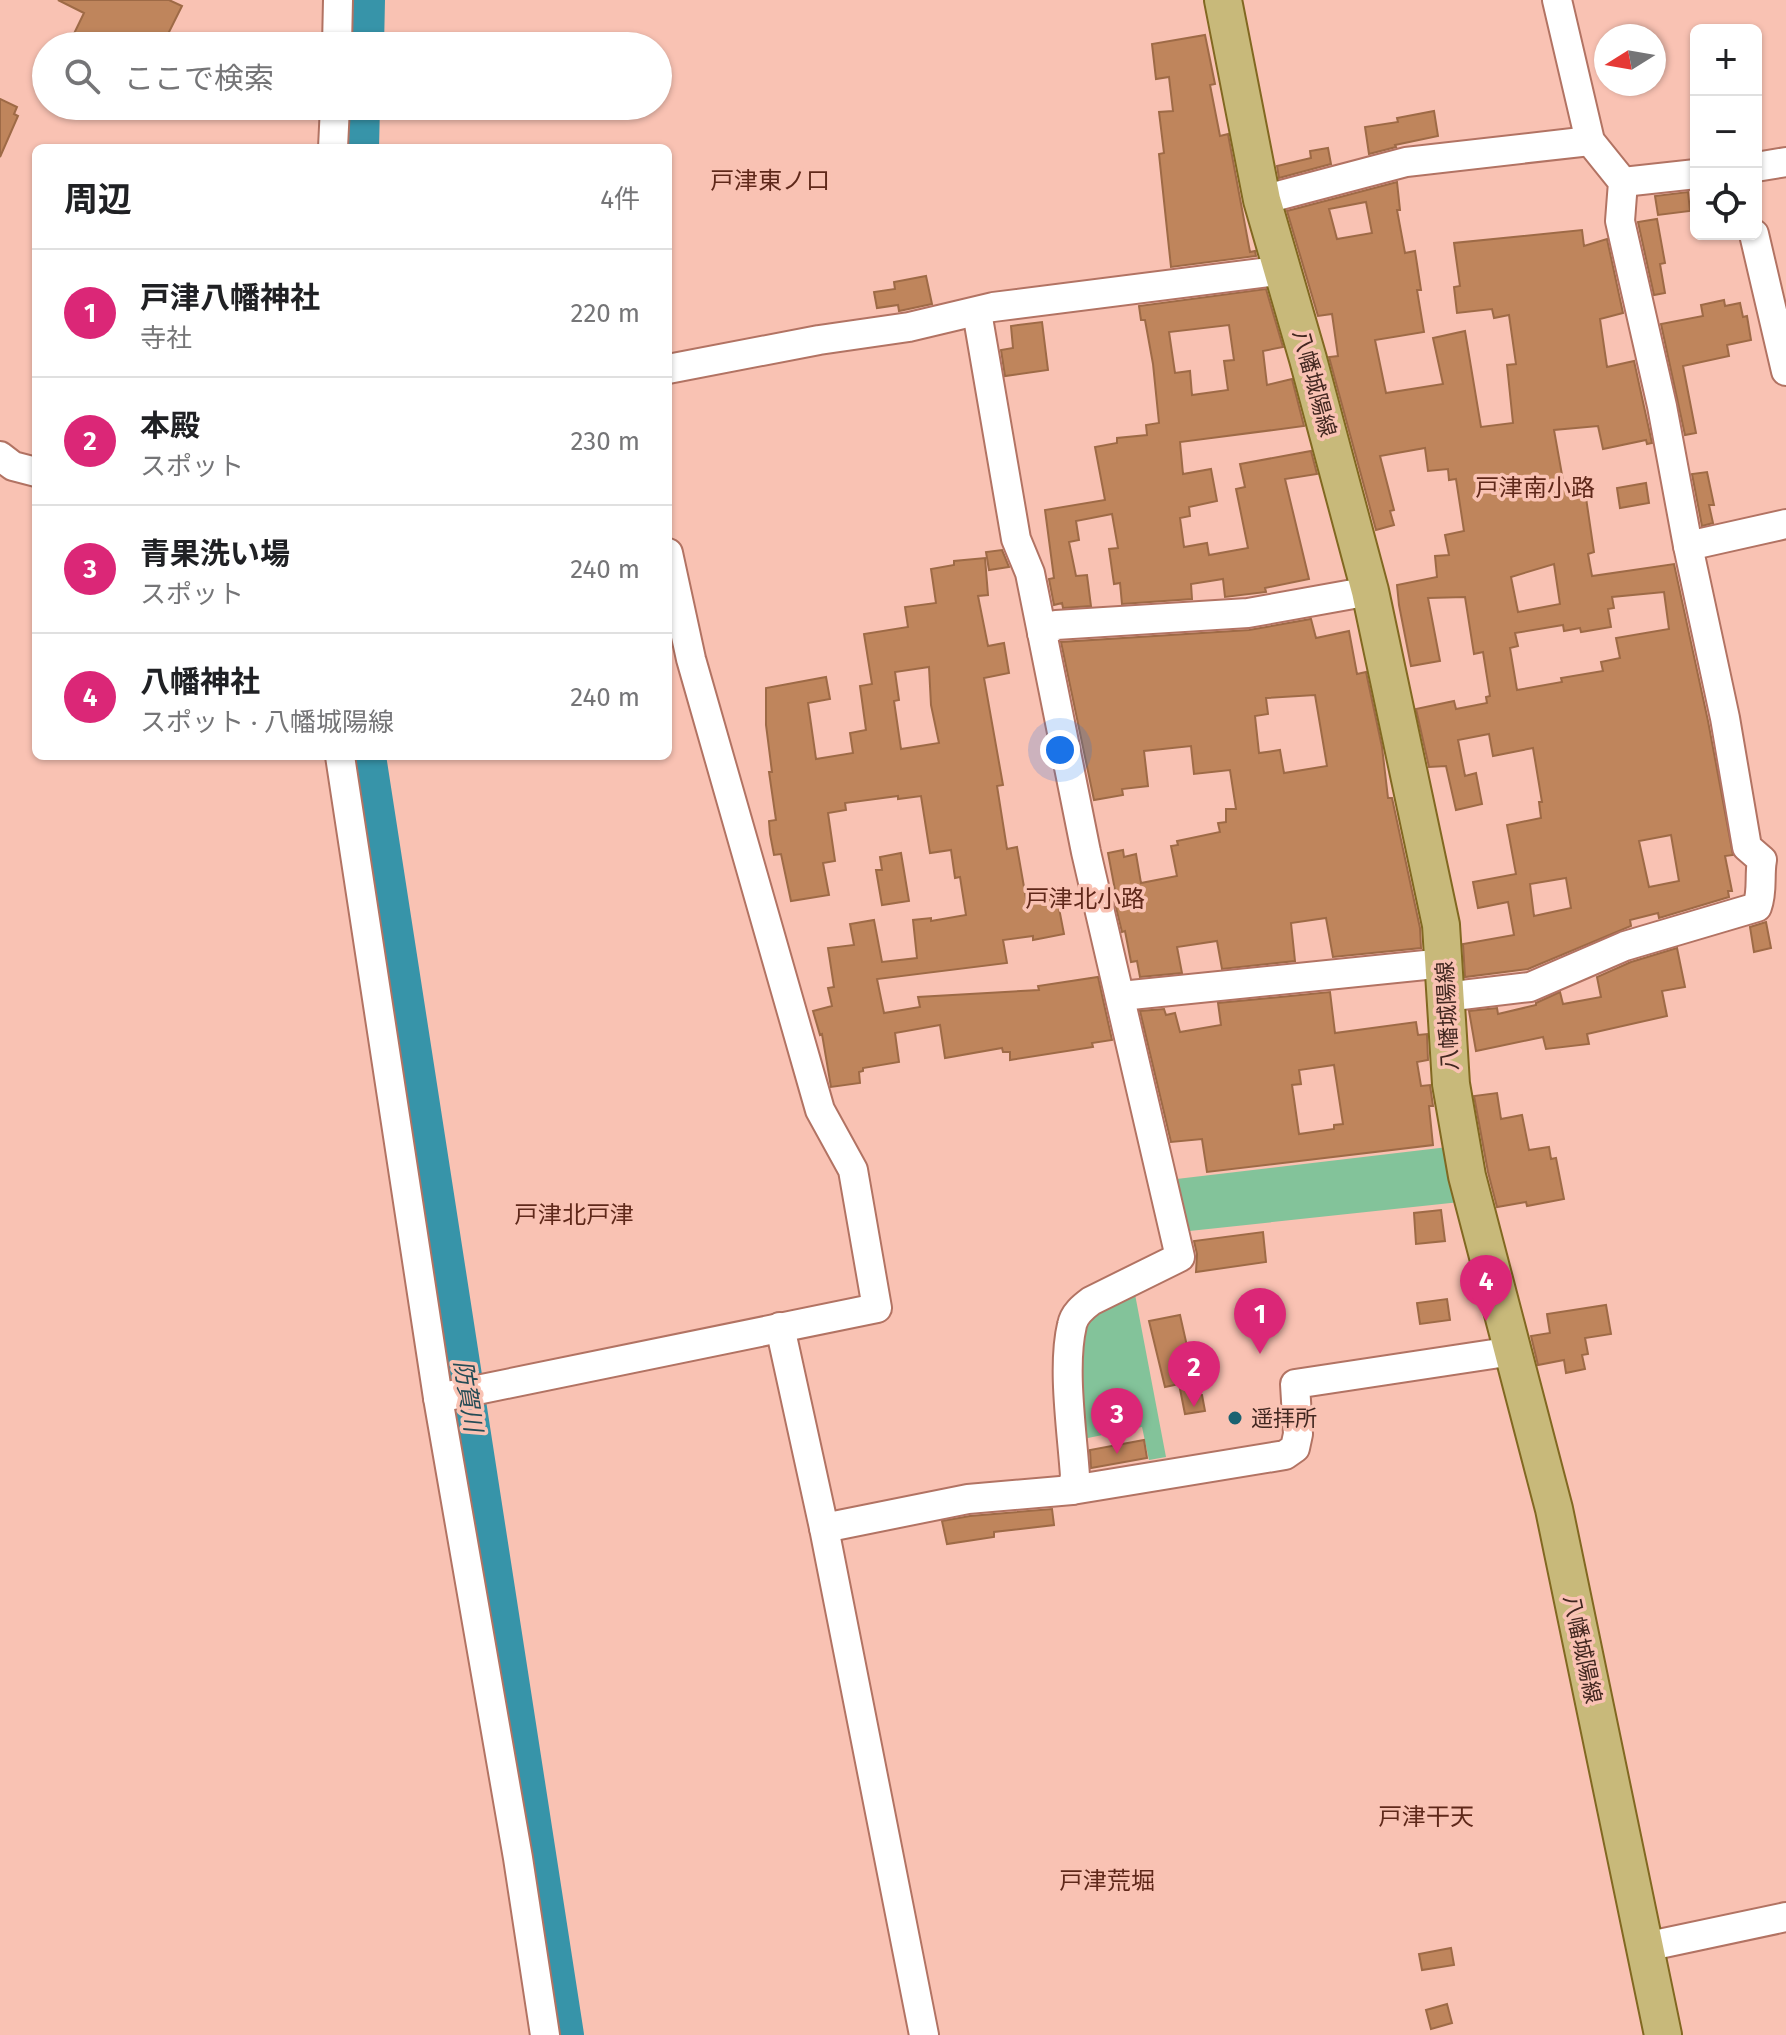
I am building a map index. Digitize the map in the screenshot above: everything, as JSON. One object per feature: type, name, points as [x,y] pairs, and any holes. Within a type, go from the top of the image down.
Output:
[{"type":"main road","name":"八幡城陽線","points":[[1223,0],[1262,200],[1284,270],[1370,591],[1441,925],[1451,1084],[1467,1176],[1554,1509],[1663,2035]]},
{"type":"street","points":[[337,32],[338,0]]},
{"type":"street","points":[[1121,996],[1445,980],[1530,987],[1625,946],[1757,907],[1762,895],[1759,873],[1762,860],[1747,847],[1725,718],[1662,406],[1620,221],[1623,182],[1590,141],[1557,0]]},
{"type":"street","points":[[333,144],[334,120]]},
{"type":"street","points":[[1262,200],[1406,162],[1590,141]]},
{"type":"street","points":[[1762,166],[1786,162]]},
{"type":"street","points":[[1623,182],[1690,175]]},
{"type":"street","points":[[1755,240],[1786,371]]},
{"type":"street","points":[[672,368],[819,340],[909,327],[993,307],[1284,270]]},
{"type":"street","points":[[977,312],[1016,539],[1030,573],[1086,852],[1180,1257],[1091,1301],[1072,1322],[1069,1363],[1075,1476],[1072,1490]]},
{"type":"street","points":[[0,456],[13,466],[32,471]]},
{"type":"street","points":[[1688,546],[1786,524]]},
{"type":"street","points":[[438,1398],[877,1308],[853,1170],[820,1110],[691,659],[672,571]]},
{"type":"street","points":[[1042,633],[1056,625],[1248,613],[1370,591]]},
{"type":"street","points":[[341,760],[438,1398],[518,1858],[545,2035]]},
{"type":"street","points":[[780,1327],[824,1528],[924,2035]]},
{"type":"street","points":[[824,1528],[968,1499],[1072,1490],[1285,1455],[1295,1448],[1298,1434],[1295,1384],[1513,1351]]},
{"type":"street","points":[[1645,1947],[1786,1917]]},
{"type":"green space","points":[[1448,1147],[1460,1202],[1180,1232],[1168,1180]]},
{"type":"green space","points":[[1134,1289],[1166,1457],[1149,1460],[1142,1427],[1083,1439],[1076,1361],[1081,1318]]},
{"type":"building","points":[[58,0],[169,0],[182,6],[169,32],[75,32],[84,13]]},
{"type":"building","points":[[1205,35],[1215,84],[1210,85],[1220,136],[1228,134],[1250,252],[1255,251],[1256,256],[1171,267],[1159,154],[1164,153],[1159,112],[1173,111],[1169,77],[1156,79],[1152,44]]},
{"type":"building","points":[[0,99],[17,107],[14,114],[18,116],[0,157]]},
{"type":"building","points":[[1434,111],[1438,136],[1369,154],[1365,127],[1398,122],[1397,118]]},
{"type":"building","points":[[1328,148],[1331,164],[1279,178],[1277,166],[1311,158],[1310,151]]},
{"type":"building","points":[[1397,182],[1400,210],[1397,210],[1405,253],[1415,251],[1424,332],[1375,340],[1386,393],[1443,384],[1433,338],[1465,331],[1481,427],[1513,423],[1507,365],[1516,364],[1509,315],[1494,318],[1492,309],[1457,313],[1454,287],[1460,286],[1454,243],[1582,230],[1584,246],[1607,239],[1623,313],[1600,319],[1607,367],[1634,361],[1652,443],[1647,444],[1646,440],[1603,449],[1598,426],[1554,430],[1564,486],[1580,483],[1582,491],[1585,491],[1594,552],[1588,554],[1592,576],[1674,564],[1733,855],[1725,856],[1732,891],[1728,891],[1729,897],[1659,918],[1658,913],[1630,920],[1631,926],[1528,969],[1465,977],[1463,944],[1514,935],[1508,902],[1478,908],[1473,882],[1516,874],[1507,825],[1541,818],[1539,802],[1542,802],[1533,748],[1493,756],[1489,734],[1458,740],[1465,776],[1476,773],[1482,804],[1456,810],[1446,766],[1429,767],[1416,709],[1454,701],[1456,709],[1487,703],[1486,697],[1490,696],[1483,652],[1474,654],[1465,597],[1428,598],[1440,661],[1411,666],[1399,605],[1397,585],[1437,577],[1435,556],[1449,555],[1445,535],[1464,531],[1456,479],[1449,480],[1448,469],[1428,471],[1425,448],[1380,456],[1394,510],[1390,511],[1394,525],[1376,530],[1329,357],[1338,356],[1332,314],[1318,316],[1287,211]],"holes":[[[1366,202],[1372,233],[1337,239],[1329,209]],[[1554,564],[1560,604],[1518,612],[1511,577]],[[1664,592],[1669,629],[1616,638],[1620,658],[1601,662],[1603,671],[1517,690],[1510,648],[1518,646],[1515,633],[1563,625],[1564,631],[1580,628],[1581,632],[1611,627],[1608,609],[1614,608],[1612,597]],[[1671,835],[1679,881],[1649,887],[1639,841]],[[1566,878],[1571,908],[1534,916],[1530,884]]]},
{"type":"building","points":[[1688,192],[1690,211],[1658,215],[1655,196]]},
{"type":"building","points":[[1657,219],[1665,263],[1660,264],[1665,293],[1654,295],[1638,222]]},
{"type":"building","points":[[926,276],[932,304],[899,311],[898,305],[877,308],[874,292],[895,289],[894,282]]},
{"type":"building","points":[[1266,289],[1283,347],[1263,351],[1267,385],[1292,379],[1304,426],[1180,442],[1183,474],[1211,469],[1217,501],[1189,507],[1190,516],[1180,518],[1184,547],[1207,543],[1209,555],[1248,548],[1236,489],[1245,487],[1240,464],[1311,451],[1317,474],[1285,479],[1309,579],[1265,588],[1266,592],[1225,597],[1223,579],[1191,584],[1192,599],[1122,604],[1120,583],[1114,584],[1109,549],[1118,548],[1112,514],[1076,521],[1079,540],[1069,542],[1076,576],[1087,575],[1091,606],[1063,608],[1062,603],[1054,605],[1049,579],[1054,578],[1045,510],[1105,500],[1095,447],[1117,443],[1117,438],[1147,435],[1146,425],[1159,423],[1153,364],[1145,320],[1141,320],[1139,306]],"holes":[[[1229,325],[1234,360],[1224,361],[1228,390],[1192,395],[1190,371],[1175,373],[1169,332]]]},
{"type":"building","points":[[1724,300],[1725,306],[1740,303],[1743,317],[1747,316],[1751,340],[1727,345],[1729,356],[1683,366],[1696,433],[1685,435],[1661,324],[1703,316],[1701,305]]},
{"type":"building","points":[[1042,322],[1048,370],[1005,376],[1001,350],[1013,348],[1011,326]]},
{"type":"building","points":[[1707,472],[1714,505],[1709,505],[1713,523],[1702,526],[1692,474]]},
{"type":"building","points":[[1646,483],[1649,503],[1620,508],[1617,488]]},
{"type":"building","points":[[1002,550],[1009,567],[989,570],[986,552]]},
{"type":"building","points":[[985,558],[988,595],[978,596],[988,646],[1004,643],[1009,673],[984,678],[1003,785],[997,786],[1007,849],[1017,847],[1027,904],[1057,898],[1064,934],[1033,940],[1033,936],[1003,940],[1007,963],[877,979],[884,1013],[920,1007],[918,997],[1039,990],[1038,986],[1098,977],[1112,1040],[1092,1043],[1093,1047],[1010,1060],[1010,1052],[1003,1052],[1002,1048],[945,1058],[940,1025],[895,1033],[899,1062],[863,1068],[859,1072],[860,1083],[831,1087],[822,1034],[813,1011],[832,1006],[828,988],[834,987],[828,948],[854,945],[850,924],[874,920],[882,962],[917,958],[913,920],[931,918],[931,921],[966,915],[960,877],[955,878],[951,850],[930,853],[921,796],[845,803],[846,810],[828,813],[835,861],[823,863],[829,895],[791,901],[781,854],[774,855],[770,834],[769,821],[776,820],[769,772],[772,772],[766,725],[766,688],[826,677],[830,699],[808,703],[816,759],[853,753],[850,733],[866,730],[860,686],[872,684],[864,634],[908,627],[905,607],[936,603],[931,569],[954,565],[954,561]],"holes":[[[929,667],[931,705],[939,743],[901,749],[894,701],[899,700],[895,672]]]},
{"type":"building","points":[[1311,619],[1316,638],[1349,631],[1357,674],[1366,672],[1382,747],[1388,798],[1392,798],[1420,928],[1421,948],[1333,957],[1326,918],[1291,923],[1295,961],[1222,969],[1217,941],[1177,947],[1182,973],[1140,977],[1137,961],[1131,962],[1125,931],[1122,932],[1112,891],[1115,890],[1108,853],[1123,850],[1124,857],[1136,854],[1141,883],[1177,876],[1171,846],[1178,845],[1177,841],[1220,832],[1218,823],[1226,822],[1226,809],[1236,809],[1230,770],[1194,774],[1191,746],[1144,751],[1148,786],[1122,789],[1123,795],[1094,800],[1061,642],[1249,630]],"holes":[[[1315,695],[1327,766],[1284,773],[1280,750],[1259,753],[1255,716],[1268,714],[1266,698]]]},
{"type":"building","points":[[901,853],[909,901],[882,905],[876,870],[882,870],[880,857]]},
{"type":"building","points":[[1766,922],[1771,948],[1754,952],[1750,927]]},
{"type":"building","points":[[1677,948],[1685,987],[1662,991],[1667,1016],[1587,1034],[1589,1044],[1546,1049],[1543,1037],[1476,1051],[1469,1011],[1497,1008],[1498,1014],[1536,1005],[1560,992],[1563,1004],[1601,997],[1597,977],[1631,962]]},
{"type":"building","points":[[1330,992],[1335,1033],[1416,1022],[1418,1035],[1427,1034],[1428,1060],[1417,1062],[1421,1086],[1430,1085],[1433,1145],[1207,1172],[1202,1139],[1171,1142],[1140,1011],[1164,1009],[1166,1015],[1175,1013],[1180,1032],[1221,1025],[1218,1003]],"holes":[[[1334,1065],[1343,1124],[1334,1125],[1334,1129],[1299,1134],[1292,1085],[1301,1084],[1299,1070]]]},
{"type":"building","points":[[1497,1093],[1501,1119],[1522,1115],[1529,1150],[1549,1147],[1551,1159],[1556,1158],[1564,1199],[1527,1206],[1526,1202],[1497,1207],[1474,1096]]},
{"type":"building","points":[[1441,1210],[1445,1241],[1416,1244],[1414,1213]]},
{"type":"building","points":[[1263,1232],[1266,1262],[1196,1272],[1194,1241]]},
{"type":"building","points":[[1447,1299],[1450,1320],[1420,1324],[1417,1303]]},
{"type":"building","points":[[1606,1305],[1611,1334],[1585,1338],[1588,1354],[1582,1355],[1585,1369],[1566,1373],[1564,1360],[1538,1365],[1531,1336],[1550,1333],[1547,1314]]},
{"type":"building","points":[[1180,1315],[1198,1395],[1202,1395],[1205,1411],[1185,1414],[1179,1384],[1165,1387],[1149,1321]]},
{"type":"building","points":[[1144,1440],[1147,1458],[1091,1468],[1090,1450]]},
{"type":"building","points":[[1052,1509],[1054,1525],[994,1532],[994,1537],[947,1544],[942,1521]]},
{"type":"building","points":[[1451,1948],[1454,1965],[1422,1970],[1419,1954]]},
{"type":"building","points":[[1447,2004],[1452,2023],[1431,2029],[1426,2010]]},
{"type":"waterway","name":"防賀川","points":[[367,32],[368,0]]},
{"type":"waterway","name":"防賀川","points":[[362,144],[363,120]]},
{"type":"waterway","name":"防賀川","points":[[370,760],[567,2035]]},
{"type":"place","name":"八幡神社","points":[[1486,1321]]},
{"type":"place","name":"戸津八幡神社","points":[[1260,1354]]},
{"type":"place","name":"本殿","points":[[1194,1407]]},
{"type":"place","name":"遥拝所","points":[[1235,1418]]},
{"type":"place","name":"青果洗い場","points":[[1117,1454]]},
{"type":"district","name":"戸津東ノ口","points":[[770,181]]},
{"type":"district","name":"戸津南小路","points":[[1535,488]]},
{"type":"district","name":"戸津北小路","points":[[1085,899]]},
{"type":"district","name":"戸津北戸津","points":[[574,1215]]},
{"type":"district","name":"戸津干天","points":[[1426,1817]]},
{"type":"district","name":"戸津荒堀","points":[[1107,1881]]}]
